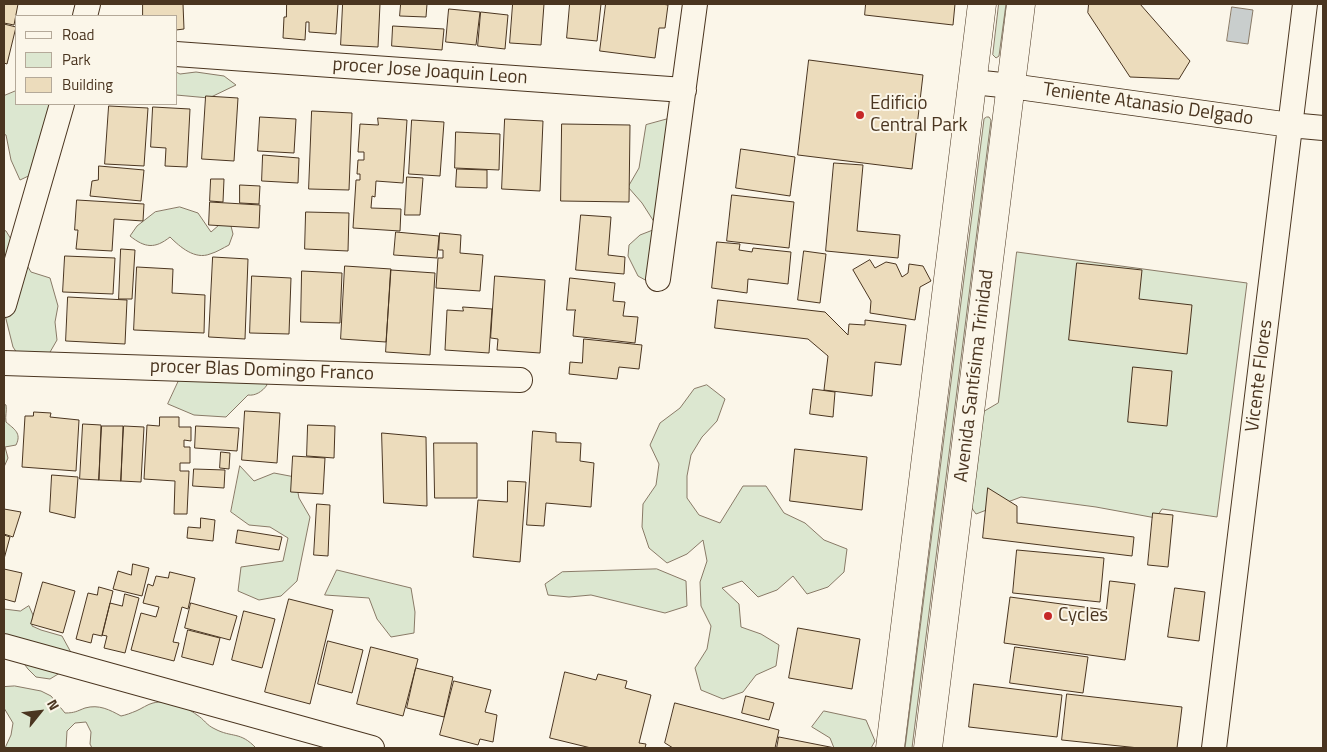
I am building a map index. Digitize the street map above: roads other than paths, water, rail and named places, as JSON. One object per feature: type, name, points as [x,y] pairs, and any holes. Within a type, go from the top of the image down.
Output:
[{"type":"main road","name":"Avenida Santísima Trinidad","points":[[890,748],[982,4]]},
{"type":"main road","name":"Avenida Santísima Trinidad","points":[[928,748],[1022,4]]},
{"type":"street","points":[[658,279],[695,4]]},
{"type":"street","name":"Vicente Flores","points":[[1214,748],[1305,4]]},
{"type":"street","name":"procer Jose Joaquin Leon","points":[[178,54],[684,90]]},
{"type":"street","name":"Teniente Atanasio Delgado","points":[[972,82],[1323,128]]},
{"type":"street","points":[[4,304],[62,105]]},
{"type":"street","name":"procer Blas Domingo Franco","points":[[4,363],[520,380]]},
{"type":"street","points":[[4,646],[330,742],[372,748]]},
{"type":"place","name":"Edificio Central Park","points":[[860,115]]},
{"type":"place","name":"Cycles","points":[[1048,616]]}]
